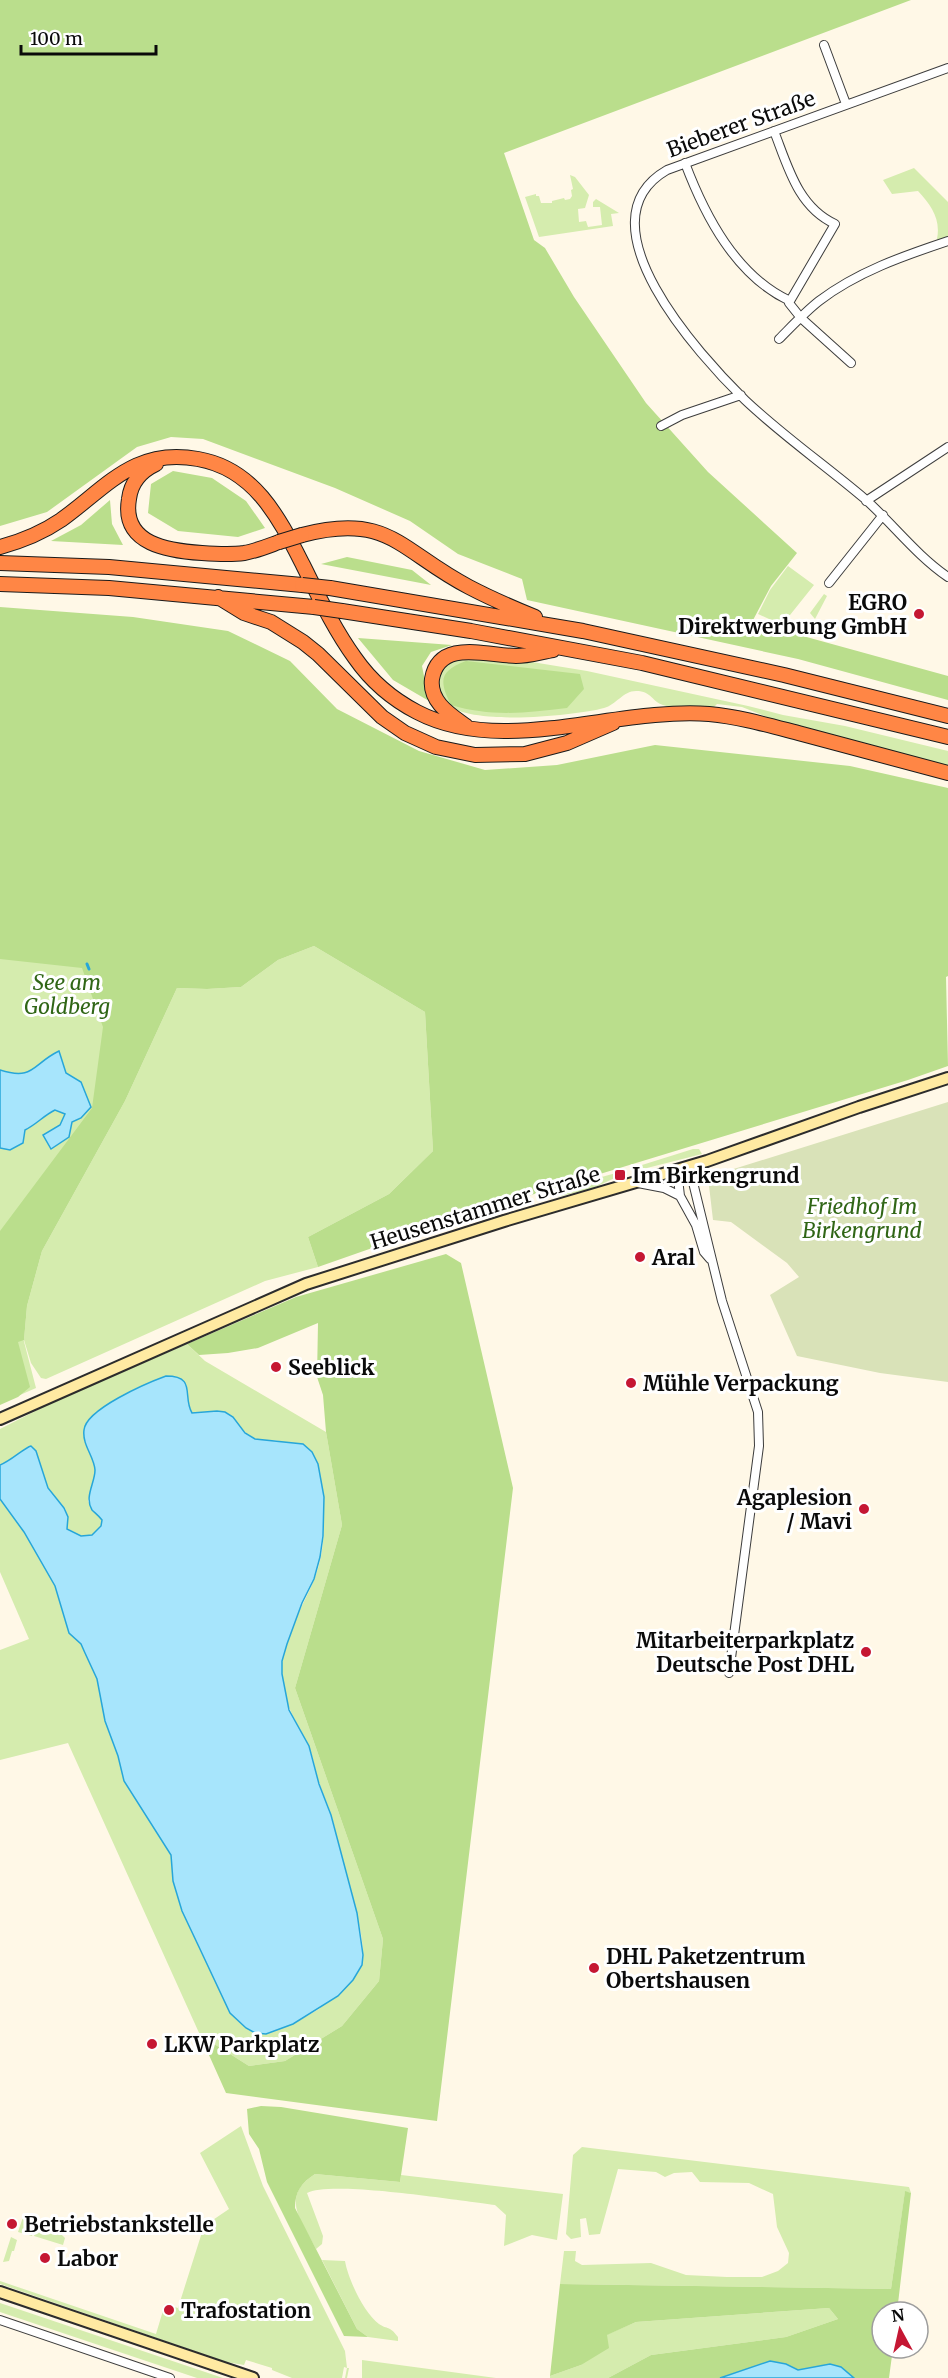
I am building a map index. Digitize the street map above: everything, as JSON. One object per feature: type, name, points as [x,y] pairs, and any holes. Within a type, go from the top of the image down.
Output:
[{"type":"highway","points":[[0,547],[23,540],[47,528],[115,476],[141,463],[168,457],[196,458],[230,470],[261,494],[273,511],[335,627],[356,660],[391,696],[439,722],[473,730],[513,732],[632,716],[680,713],[740,719],[948,773]]},
{"type":"highway","points":[[196,458],[174,459],[156,464],[143,471],[135,480],[128,504],[131,521],[141,536],[152,544],[172,551],[224,554],[252,551],[323,530],[348,527],[384,534],[469,587],[560,627]]},
{"type":"highway","points":[[0,563],[109,567],[330,588],[560,627],[784,675],[948,716]]},
{"type":"highway","points":[[0,584],[109,588],[342,610],[563,648],[788,697],[948,736]]},
{"type":"highway","points":[[218,597],[244,613],[271,622],[303,642],[382,717],[405,733],[436,747],[483,756],[525,754],[567,742],[632,716]]},
{"type":"highway","points":[[473,730],[447,712],[434,696],[432,678],[440,662],[458,652],[518,656],[563,648]]},
{"type":"main road","name":"Heusenstammer Straße","points":[[0,1419],[306,1284],[504,1221],[638,1183],[948,1078]]},
{"type":"main road","points":[[0,2292],[253,2378]]},
{"type":"street","name":"Bieberer Straße","points":[[824,45],[846,104]]},
{"type":"street","name":"Bieberer Straße","points":[[948,68],[685,163],[656,177],[644,191],[634,222],[637,247],[648,275],[709,362],[773,425],[867,501],[948,577]]},
{"type":"street","points":[[774,131],[800,193],[816,213],[836,224],[790,301]]},
{"type":"street","points":[[685,163],[704,208],[730,248],[762,283],[790,301],[789,303],[801,318],[850,363]]},
{"type":"street","points":[[779,339],[818,302],[857,278],[898,259],[948,241]]},
{"type":"street","points":[[661,426],[682,415],[741,395]]},
{"type":"street","points":[[867,501],[948,447]]},
{"type":"street","points":[[829,583],[883,515]]},
{"type":"street","points":[[689,1166],[711,1261],[758,1412],[759,1446],[729,1672]]},
{"type":"street","points":[[677,1170],[680,1196],[696,1225],[704,1252],[711,1261]]},
{"type":"street","points":[[638,1183],[664,1188],[680,1196]]},
{"type":"street","points":[[0,2320],[170,2378]]},
{"type":"green space","points":[[0,0],[911,0],[504,153],[534,240],[545,248],[574,297],[646,403],[708,472],[797,553],[771,586],[752,622],[948,676],[948,700],[798,659],[527,600],[522,579],[458,554],[410,521],[335,488],[203,439],[171,437],[137,447],[47,512],[0,526]]},
{"type":"green space","points":[[914,168],[948,202],[948,237],[937,239],[938,225],[934,213],[918,191],[892,194],[883,180]]},
{"type":"green space","points":[[570,175],[575,177],[589,195],[585,208],[578,209],[579,222],[586,221],[588,227],[602,225],[600,207],[593,207],[596,199],[619,213],[611,214],[613,226],[539,237],[525,197],[536,194],[541,203],[552,203],[552,201],[564,198],[565,200],[570,199],[573,189]]},
{"type":"green space","points":[[173,471],[212,478],[246,501],[265,528],[238,537],[178,531],[148,513],[151,484]]},
{"type":"green space","points":[[110,500],[112,524],[123,545],[51,541],[81,525]]},
{"type":"green space","points":[[347,557],[412,570],[431,585],[321,564]]},
{"type":"green space","points":[[788,566],[814,585],[782,625],[758,614],[770,590]]},
{"type":"green space","points":[[824,594],[827,596],[815,619],[810,613]]},
{"type":"green space","points":[[0,607],[133,617],[228,631],[290,661],[337,709],[419,751],[485,770],[557,765],[655,745],[850,766],[948,788],[948,976],[946,977],[948,1066],[475,1212],[318,1267],[308,1237],[389,1194],[433,1151],[425,1012],[314,946],[278,960],[241,987],[177,988],[125,1101],[42,1251],[27,1306],[24,1340],[18,1342],[30,1387],[18,1397],[0,1405],[0,1231],[92,1108],[103,1027],[82,968],[0,959]]},
{"type":"green space","points":[[358,638],[452,645],[431,652],[422,666],[429,701],[393,680]]},
{"type":"green space","points":[[471,656],[532,662],[587,671],[783,715],[845,726],[948,751],[948,766],[777,721],[742,707],[717,704],[708,709],[668,707],[659,704],[641,691],[627,693],[604,708],[570,714],[521,717],[474,715],[456,710],[445,702],[439,692],[438,684],[440,672],[446,665]]},
{"type":"green space","points":[[466,661],[580,674],[584,689],[567,708],[509,713],[466,709],[451,705],[443,683],[446,673]]},
{"type":"green space","name":"See am Goldberg","points":[[129,867],[137,1035],[30,1240],[21,1330],[36,1388],[20,1395],[0,1383],[0,884]]},
{"type":"green space","points":[[314,946],[425,1012],[433,1151],[389,1194],[308,1237],[318,1267],[265,1281],[46,1379],[41,1378],[31,1363],[24,1340],[27,1306],[42,1251],[125,1101],[177,988],[241,987],[278,960]]},
{"type":"green space","name":"Friedhof Im Birkengrund","points":[[948,1102],[948,1382],[880,1373],[797,1356],[770,1295],[799,1277],[787,1263],[731,1222],[713,1220],[708,1177]]},
{"type":"green space","points":[[699,1149],[702,1154],[643,1169],[642,1165]]},
{"type":"green space","points":[[616,1173],[617,1177],[591,1189],[557,1197],[598,1178]]},
{"type":"green space","points":[[446,1254],[461,1263],[513,1488],[437,2121],[226,2093],[200,2035],[249,2066],[285,2061],[342,2026],[379,1981],[383,1939],[295,1688],[342,1525],[326,1432],[323,1395],[317,1377],[318,1323],[258,1348],[228,1353],[199,1355],[187,1344],[296,1297]]},
{"type":"green space","points":[[187,1344],[205,1361],[326,1432],[342,1525],[295,1688],[383,1939],[379,1981],[342,2026],[285,2061],[249,2066],[200,2035],[68,1743],[0,1760],[0,1650],[29,1639],[0,1572],[0,1499],[24,1532],[55,1586],[69,1633],[81,1644],[97,1679],[105,1721],[118,1756],[124,1781],[171,1855],[173,1881],[182,1910],[230,2013],[246,2028],[255,2033],[266,2034],[293,2024],[319,2009],[362,1965],[361,1935],[357,1915],[330,1810],[318,1780],[310,1750],[288,1704],[282,1674],[284,1649],[314,1580],[322,1552],[324,1522],[318,1464],[282,1442],[251,1437],[224,1412],[192,1413],[188,1404],[186,1387],[181,1379],[158,1379],[133,1390],[99,1410],[84,1440],[95,1466],[95,1476],[88,1501],[102,1520],[101,1526],[92,1535],[81,1536],[67,1528],[68,1517],[65,1508],[48,1488],[36,1451],[32,1447],[0,1465],[0,1429],[53,1402]]},
{"type":"green space","points":[[261,2106],[281,2107],[408,2128],[400,2182],[315,2174],[303,2184],[296,2197],[295,2208],[357,2329],[368,2337],[344,2336],[267,2182],[259,2149],[249,2134],[247,2109]]},
{"type":"green space","points":[[241,2126],[263,2186],[345,2351],[347,2368],[344,2367],[342,2378],[292,2378],[272,2368],[246,2360],[244,2365],[226,2362],[0,2284],[0,2281],[156,2334],[165,2304],[178,2308],[204,2226],[229,2209],[200,2153]]},
{"type":"green space","points":[[582,2147],[909,2187],[911,2193],[905,2192],[891,2289],[560,2284],[564,2251],[576,2251],[575,2261],[582,2265],[651,2263],[686,2275],[762,2277],[778,2271],[788,2263],[789,2253],[777,2227],[773,2194],[749,2183],[700,2182],[692,2172],[674,2173],[665,2177],[656,2172],[618,2169],[600,2234],[589,2235],[586,2218],[580,2219],[581,2237],[571,2239],[566,2234],[573,2155]]},
{"type":"green space","points":[[315,2174],[400,2182],[401,2175],[563,2194],[557,2240],[532,2235],[504,2246],[506,2215],[495,2205],[342,2189],[307,2193],[323,2236],[322,2244],[316,2249],[300,2219],[296,2200],[298,2191]]},
{"type":"green space","points":[[905,2191],[911,2193],[898,2300],[870,2300],[870,2360],[891,2360],[889,2378],[854,2378],[841,2367],[830,2364],[798,2370],[786,2364],[743,2370],[720,2378],[608,2378],[651,2355],[786,2337],[838,2319],[829,2308],[636,2322],[607,2335],[609,2348],[581,2365],[550,2376],[560,2284],[891,2289]]},
{"type":"green space","points":[[23,2217],[37,2221],[32,2236],[18,2232]]},
{"type":"green space","points":[[39,2222],[58,2231],[65,2238],[63,2245],[34,2236]]},
{"type":"green space","points":[[11,2237],[17,2240],[14,2251],[9,2261],[3,2262]]},
{"type":"green space","points":[[322,2260],[345,2261],[362,2304],[373,2319],[390,2329],[398,2337],[398,2341],[368,2337],[357,2329]]},
{"type":"green space","points":[[0,2303],[223,2378],[197,2378],[0,2312]]},
{"type":"green space","points":[[829,2308],[838,2319],[786,2337],[651,2355],[608,2378],[550,2378],[550,2376],[581,2365],[606,2335],[636,2322]]},
{"type":"green space","points":[[362,2360],[496,2378],[362,2378]]},
{"type":"water","name":"See am Goldberg","points":[[59,1051],[66,1073],[81,1082],[91,1107],[81,1118],[72,1122],[69,1137],[51,1149],[43,1135],[60,1125],[65,1114],[55,1110],[25,1130],[23,1143],[10,1150],[0,1148],[0,1070],[20,1074],[32,1070]]},
{"type":"water","points":[[166,1376],[182,1379],[185,1383],[192,1413],[225,1412],[233,1417],[245,1433],[255,1439],[303,1444],[312,1452],[318,1464],[324,1497],[320,1557],[314,1579],[302,1603],[287,1644],[282,1661],[282,1674],[289,1710],[309,1746],[319,1784],[331,1815],[357,1913],[363,1955],[362,1965],[353,1980],[338,1996],[293,2024],[266,2034],[255,2033],[246,2028],[230,2013],[182,1911],[173,1881],[171,1855],[124,1781],[118,1756],[105,1721],[97,1679],[81,1644],[69,1633],[55,1586],[24,1532],[0,1499],[0,1465],[31,1446],[36,1451],[48,1488],[64,1508],[68,1517],[67,1529],[81,1536],[92,1535],[101,1526],[102,1520],[92,1510],[89,1500],[95,1470],[84,1435],[87,1422],[119,1398]]},
{"type":"water","points":[[770,2361],[786,2364],[798,2370],[830,2364],[841,2367],[854,2378],[720,2378]]},
{"type":"waterway","points":[[87,964],[89,969]]},
{"type":"place","name":"EGRO Direktwerbung GmbH","points":[[919,614]]},
{"type":"place","name":"Im Birkengrund","points":[[620,1175]]},
{"type":"place","name":"Aral","points":[[640,1257]]},
{"type":"place","name":"Seeblick","points":[[276,1367]]},
{"type":"place","name":"Mühle Verpackung","points":[[631,1383]]},
{"type":"place","name":"Agaplesion / Mavi","points":[[864,1509]]},
{"type":"place","name":"Mitarbeiterparkplatz Deutsche Post DHL","points":[[866,1652]]},
{"type":"place","name":"DHL Paketzentrum Obertshausen","points":[[594,1968]]},
{"type":"place","name":"LKW Parkplatz","points":[[152,2044]]},
{"type":"place","name":"Betriebstankstelle","points":[[12,2224]]},
{"type":"place","name":"Labor","points":[[45,2258]]},
{"type":"place","name":"Trafostation","points":[[169,2310]]}]
